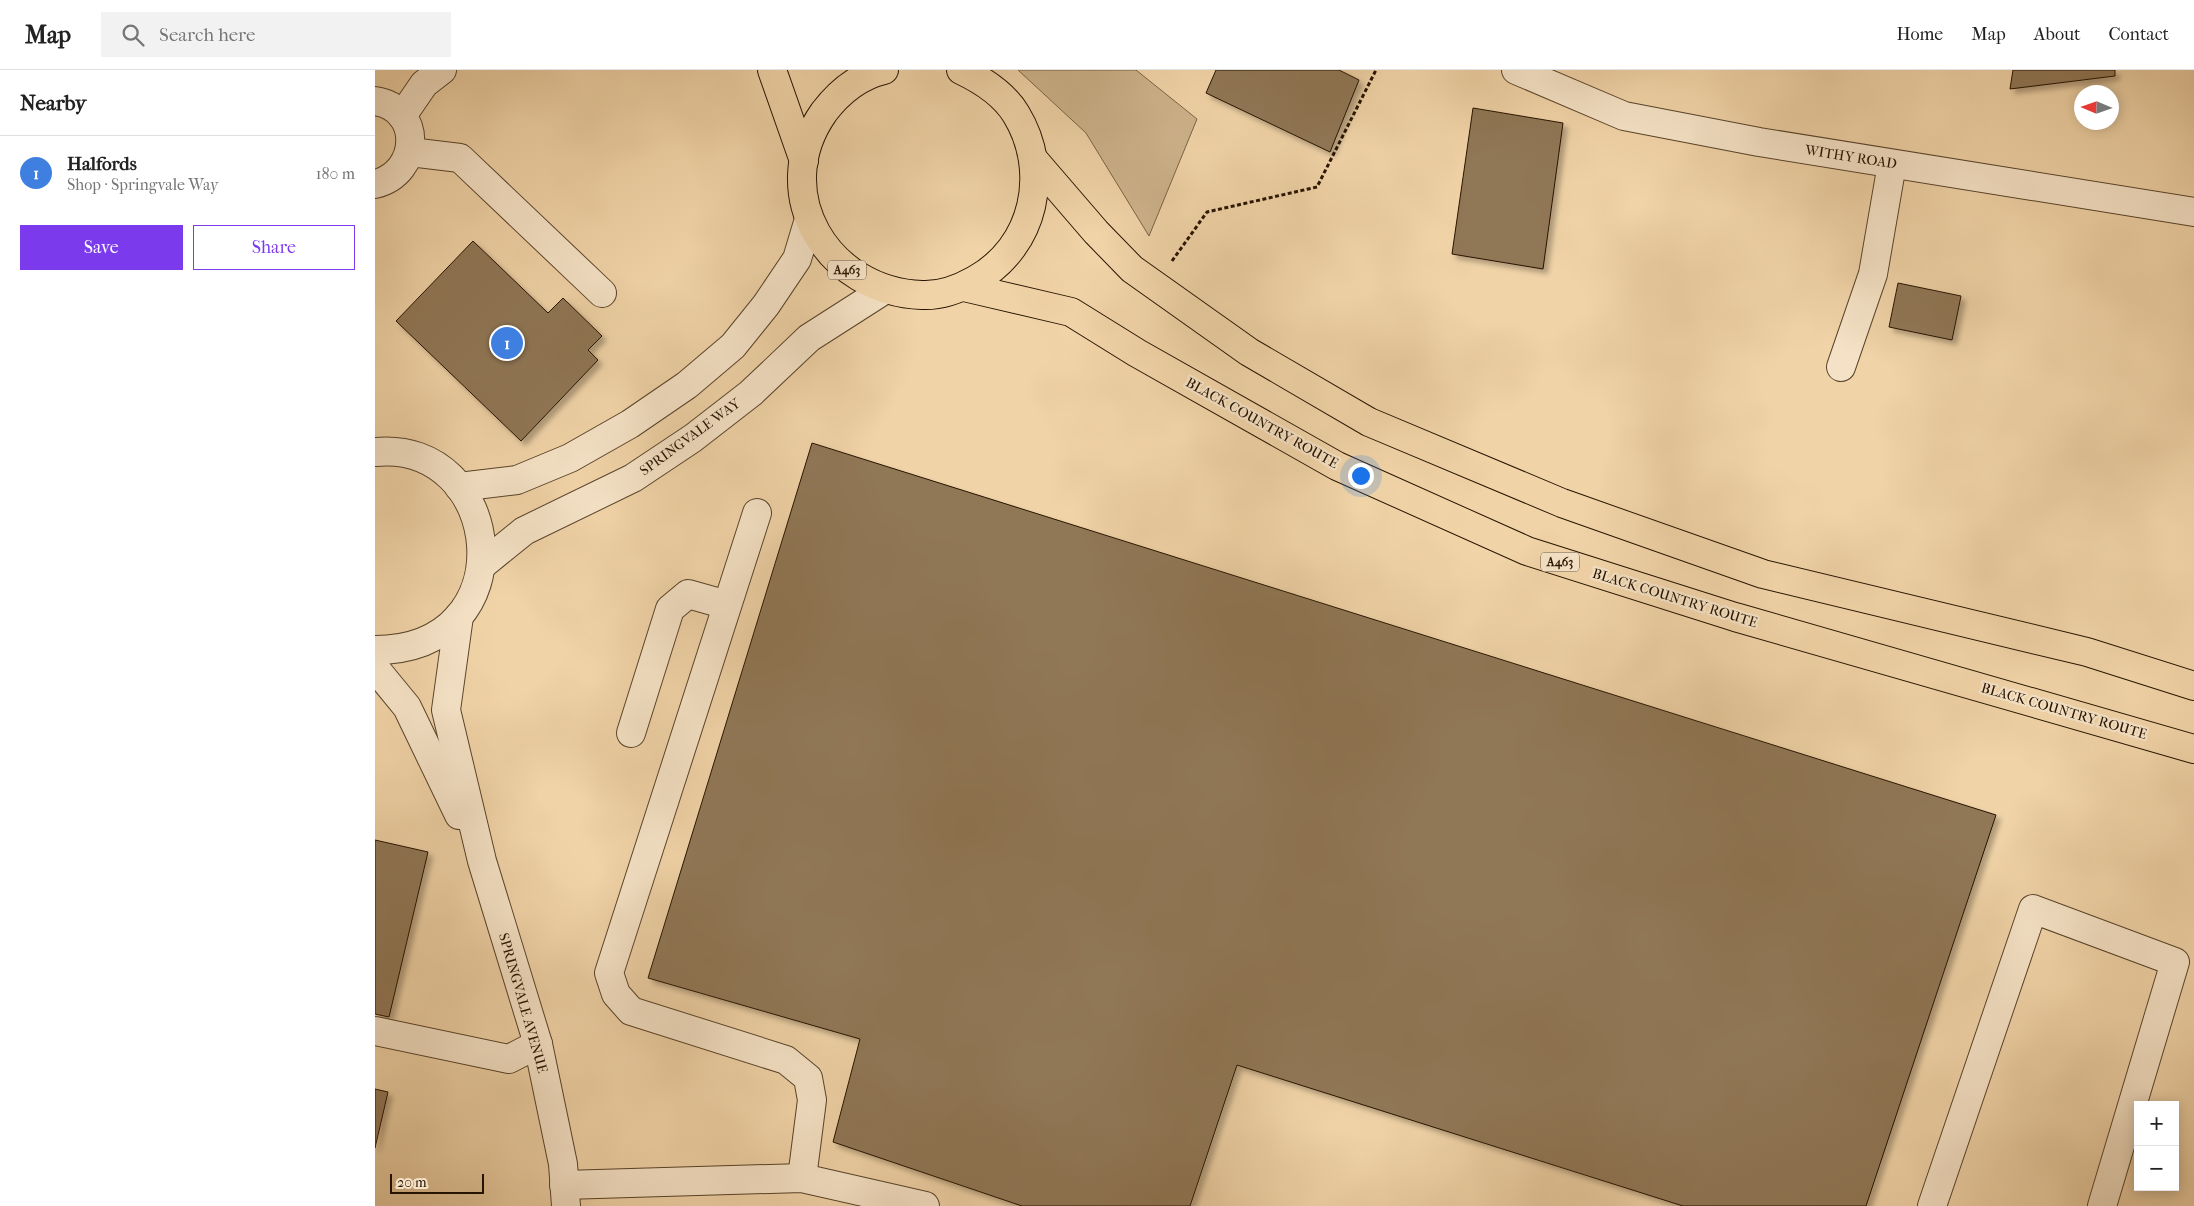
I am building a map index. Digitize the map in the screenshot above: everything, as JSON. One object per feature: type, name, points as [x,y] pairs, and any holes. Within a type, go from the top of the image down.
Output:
[{"type":"highway","name":"A463","points":[[772,70],[804,161]]},
{"type":"highway","name":"A463","points":[[884,70],[869,74],[851,85],[833,101],[813,133],[804,161],[803,182],[809,219],[821,243],[837,261],[854,275],[884,290],[924,296],[944,293],[963,287],[986,275],[1007,256],[1020,237],[1031,211],[1036,182],[1034,160],[1027,136],[1016,113],[991,87],[961,70]]},
{"type":"highway","name":"A463","points":[[1034,160],[1096,232],[1132,268],[1249,352],[1369,422],[1562,504],[1763,574],[2087,652],[2194,686]]},
{"type":"highway","name":"BLACK COUNTRY ROUTE","points":[[963,287],[1071,312],[1137,353],[1337,466],[1527,551],[1735,617],[2194,749]]},
{"type":"street","points":[[402,116],[424,84],[442,70]]},
{"type":"street","name":"WITHY ROAD","points":[[1516,70],[1624,116],[1759,142],[2194,212]]},
{"type":"street","points":[[375,101],[392,108],[402,116],[411,140],[404,165],[396,175],[375,184]]},
{"type":"street","points":[[409,152],[460,158],[602,293]]},
{"type":"street","points":[[1841,367],[1873,274],[1892,164]]},
{"type":"street","points":[[459,487],[517,480],[570,458],[630,424],[687,385],[733,346],[766,305],[797,259],[809,219]]},
{"type":"street","name":"SPRINGVALE WAY","points":[[482,565],[524,531],[633,478],[693,438],[751,393],[809,338],[884,290]]},
{"type":"street","points":[[375,650],[415,646],[447,628],[459,616],[469,601],[482,565],[481,534],[476,516],[459,487],[447,475],[423,460],[377,448]]},
{"type":"street","points":[[757,513],[609,973],[616,994],[631,1011],[787,1060],[808,1078],[812,1100],[802,1178]]},
{"type":"street","points":[[631,733],[670,609],[688,594],[727,605]]},
{"type":"street","name":"SPRINGVALE AVENUE","points":[[459,616],[446,710],[482,861],[538,1044],[563,1164],[565,1195]]},
{"type":"street","name":"SPRINGVALE AVENUE","points":[[375,668],[407,707],[482,861]]},
{"type":"street","points":[[2163,676],[2194,674]]},
{"type":"street","points":[[1932,1206],[2033,909],[2175,962],[2102,1206]]},
{"type":"street","points":[[375,1031],[509,1059],[538,1044]]},
{"type":"street","points":[[565,1195],[802,1178],[916,1205]]},
{"type":"path","points":[[1172,262],[1207,212],[1317,187],[1376,70]]},
{"type":"shaded area","points":[[1018,70],[1136,70],[1197,119],[1149,236],[1086,133]]},
{"type":"building","points":[[1216,70],[1339,70],[1359,80],[1330,152],[1206,93]]},
{"type":"building","points":[[2013,70],[2115,70],[2115,76],[2010,89]]},
{"type":"building","points":[[1473,108],[1563,123],[1543,269],[1452,254]]},
{"type":"building","points":[[473,241],[548,313],[563,298],[602,336],[588,350],[598,360],[521,441],[396,321]]},
{"type":"building","points":[[1898,283],[1961,296],[1952,340],[1889,327]]},
{"type":"building","points":[[812,443],[1996,815],[1866,1206],[1683,1206],[1237,1065],[1190,1206],[1022,1206],[833,1142],[860,1039],[648,978]]},
{"type":"building","points":[[375,840],[428,852],[389,1017],[375,1014]]},
{"type":"building","points":[[375,1089],[388,1092],[375,1148]]},
{"type":"place","name":"Halfords","points":[[507,343]]}]
